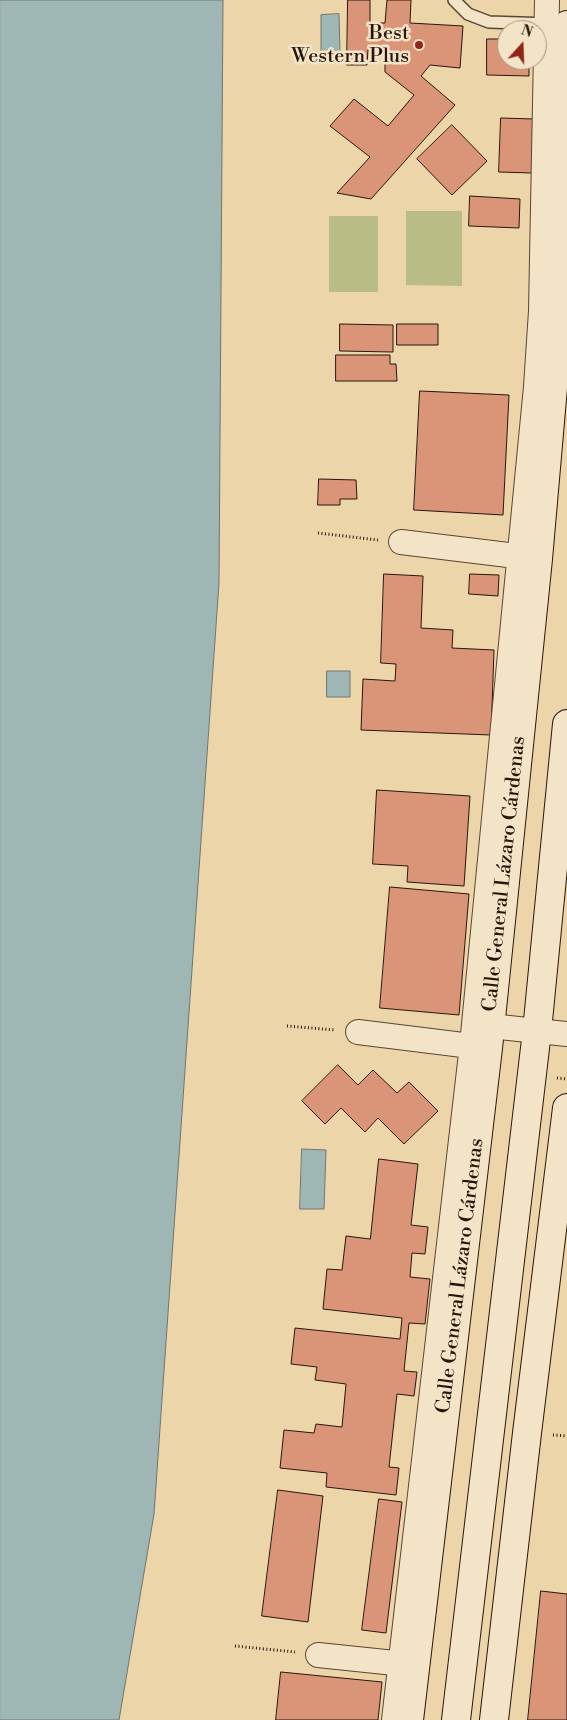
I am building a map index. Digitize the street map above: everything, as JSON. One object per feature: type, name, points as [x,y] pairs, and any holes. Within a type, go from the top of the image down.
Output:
[{"type":"street","points":[[400,542],[528,558],[540,311],[560,24],[547,0]]},
{"type":"street","name":"Calle General Lázaro Cárdenas","points":[[409,1720],[408,1664],[483,1040],[528,558],[561,353],[558,209],[560,24]]},
{"type":"street","points":[[456,1720],[538,1031],[567,724]]},
{"type":"street","points":[[358,1032],[483,1040],[538,1031],[567,1034]]},
{"type":"street","points":[[494,1720],[567,1108]]},
{"type":"street","points":[[318,1655],[408,1664],[394,1720]]},
{"type":"lane","points":[[454,0],[468,14],[489,22],[560,24]]},
{"type":"path","points":[[318,533],[400,542]]},
{"type":"path","points":[[287,1026],[358,1032]]},
{"type":"path","points":[[235,1646],[318,1655]]},
{"type":"green space","points":[[406,211],[462,211],[462,286],[406,285]]},
{"type":"green space","points":[[329,216],[378,216],[378,292],[329,292]]},
{"type":"water","points":[[0,0],[223,0],[219,583],[154,1514],[119,1720],[0,1720]]},
{"type":"water","points":[[339,14],[340,53],[321,54],[321,15]]},
{"type":"water","points":[[327,671],[350,671],[350,697],[327,697]]},
{"type":"water","points":[[302,1149],[326,1150],[324,1209],[300,1209]]},
{"type":"building","points":[[348,0],[370,0],[370,23],[385,23],[387,0],[411,0],[410,23],[463,26],[460,68],[430,65],[421,76],[455,105],[371,199],[337,193],[370,157],[330,126],[354,99],[388,126],[414,95],[385,72],[385,49],[368,49],[367,65],[347,65]]},
{"type":"building","points":[[487,39],[497,39],[497,70],[529,70],[529,76],[487,75]]},
{"type":"building","points":[[501,118],[534,119],[532,173],[499,172]]},
{"type":"building","points":[[452,125],[487,161],[452,195],[417,159]]},
{"type":"building","points":[[470,196],[520,199],[519,228],[469,226]]},
{"type":"building","points":[[340,324],[393,325],[393,352],[340,351]]},
{"type":"building","points":[[397,324],[438,324],[438,345],[397,345]]},
{"type":"building","points":[[336,355],[390,355],[390,364],[396,364],[397,381],[336,381]]},
{"type":"building","points":[[420,391],[509,395],[503,515],[414,510]]},
{"type":"building","points":[[319,479],[356,480],[357,499],[340,499],[340,505],[318,505]]},
{"type":"building","points":[[384,574],[423,576],[421,628],[453,630],[452,648],[494,650],[491,735],[361,730],[363,679],[395,681],[396,664],[381,663]]},
{"type":"building","points":[[470,574],[499,575],[498,596],[469,594]]},
{"type":"building","points":[[377,790],[470,796],[464,886],[407,882],[408,866],[373,864]]},
{"type":"building","points":[[390,887],[469,894],[459,1015],[380,1008]]},
{"type":"building","points":[[338,1065],[358,1085],[373,1070],[397,1093],[409,1082],[438,1111],[404,1144],[378,1118],[365,1132],[341,1108],[325,1124],[302,1101]]},
{"type":"building","points":[[379,1159],[418,1164],[411,1225],[428,1227],[425,1254],[412,1253],[410,1277],[430,1279],[425,1324],[409,1323],[404,1371],[417,1372],[414,1396],[397,1394],[389,1467],[399,1468],[396,1495],[326,1487],[327,1473],[280,1468],[284,1430],[314,1433],[316,1424],[342,1427],[346,1384],[315,1380],[317,1367],[291,1364],[295,1328],[400,1339],[402,1318],[323,1309],[327,1269],[342,1270],[346,1236],[370,1239]]},
{"type":"building","points":[[278,1490],[323,1496],[308,1622],[262,1616]]},
{"type":"building","points":[[379,1499],[402,1502],[386,1633],[362,1630]]},
{"type":"building","points":[[541,1591],[567,1594],[567,1720],[528,1720]]},
{"type":"building","points":[[281,1672],[382,1682],[378,1720],[276,1720]]},
{"type":"place","name":"Best Western Plus","points":[[419,45]]}]
